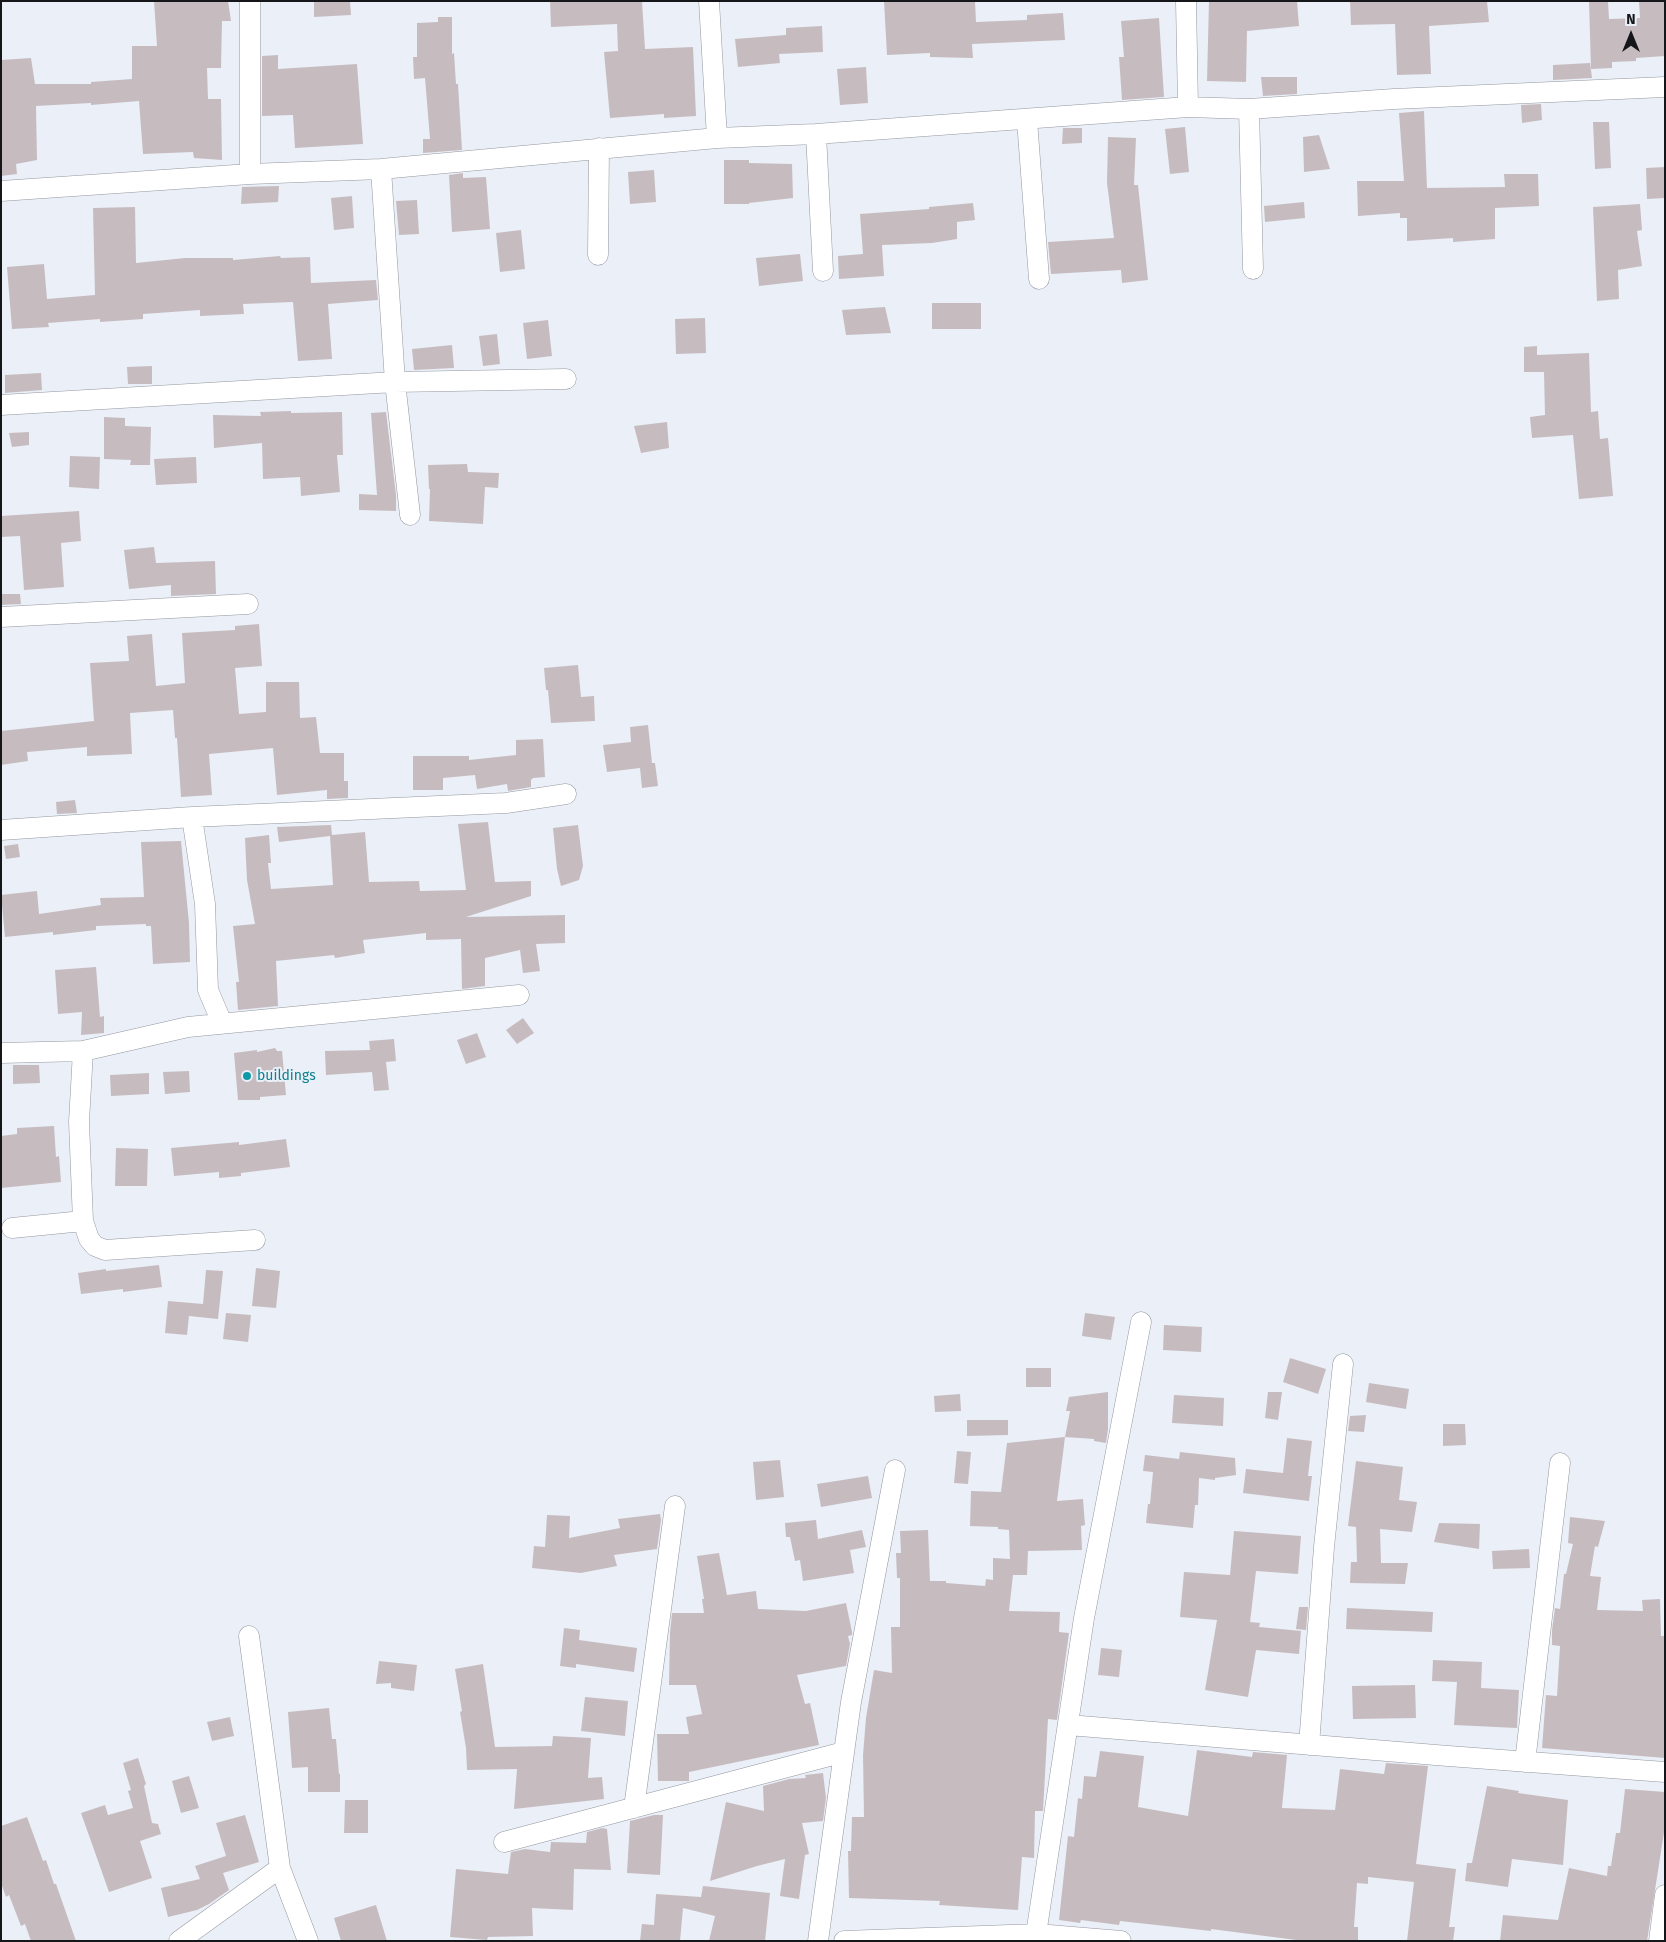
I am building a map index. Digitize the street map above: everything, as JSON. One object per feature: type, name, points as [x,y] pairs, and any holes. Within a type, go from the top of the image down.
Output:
[{"type":"street","points":[[250,1],[250,174]]},
{"type":"street","points":[[709,1],[716,138]]},
{"type":"street","points":[[1186,1],[1188,108]]},
{"type":"street","points":[[1,191],[250,174],[381,169],[716,138],[816,134],[1188,108],[1250,109],[1394,99],[1665,87]]},
{"type":"street","points":[[1250,109],[1253,269]]},
{"type":"street","points":[[1028,120],[1039,279]]},
{"type":"street","points":[[816,134],[823,271]]},
{"type":"street","points":[[598,255],[599,148]]},
{"type":"street","points":[[381,169],[395,382],[410,515]]},
{"type":"street","points":[[1,405],[395,382],[566,379]]},
{"type":"street","points":[[1,617],[248,604]]},
{"type":"street","points":[[1,830],[192,817],[506,803],[566,794]]},
{"type":"street","points":[[192,817],[205,904],[208,990],[222,1023]]},
{"type":"street","points":[[188,1027],[208,990]]},
{"type":"street","points":[[1,1054],[83,1051],[188,1027],[519,995]]},
{"type":"street","points":[[83,1051],[79,1122],[83,1221],[89,1239],[95,1246],[105,1250],[256,1240]]},
{"type":"street","points":[[12,1228],[83,1221]]},
{"type":"street","points":[[1036,1937],[1084,1618],[1141,1322]]},
{"type":"street","points":[[1309,1745],[1324,1546],[1343,1364]]},
{"type":"street","points":[[1525,1762],[1560,1463]]},
{"type":"street","points":[[818,1941],[851,1702],[895,1470]]},
{"type":"street","points":[[634,1808],[675,1506]]},
{"type":"street","points":[[249,1636],[280,1868],[308,1941]]},
{"type":"street","points":[[1068,1725],[1665,1772]]},
{"type":"street","points":[[504,1842],[844,1752]]},
{"type":"street","points":[[179,1941],[280,1868]]},
{"type":"street","points":[[1659,1941],[1665,1895]]},
{"type":"street","points":[[844,1941],[1036,1937],[1121,1941]]},
{"type":"building","points":[[154,1],[228,1],[231,21],[222,21],[221,68],[207,68],[208,99],[221,99],[222,160],[194,158],[193,152],[143,154],[139,101],[91,105],[91,103],[36,106],[37,160],[16,164],[17,174],[1,176],[1,60],[31,58],[35,84],[91,84],[91,82],[132,79],[132,46],[157,46]]},
{"type":"building","points":[[314,1],[350,1],[351,15],[314,17]]},
{"type":"building","points":[[550,1],[642,1],[645,49],[693,47],[696,116],[664,118],[664,114],[610,118],[604,52],[618,51],[617,24],[551,27]]},
{"type":"building","points":[[884,1],[975,1],[976,22],[1027,20],[1027,15],[1063,13],[1065,40],[972,44],[973,58],[930,57],[930,53],[887,55]]},
{"type":"building","points":[[1209,1],[1297,1],[1299,26],[1247,31],[1246,82],[1207,81]]},
{"type":"building","points":[[1350,1],[1487,1],[1489,22],[1429,26],[1431,74],[1397,75],[1395,24],[1351,25]]},
{"type":"building","points":[[1589,1],[1608,1],[1609,19],[1640,18],[1639,1],[1665,1],[1665,56],[1636,58],[1636,61],[1612,62],[1612,68],[1591,69]]},
{"type":"building","points":[[438,17],[452,17],[452,54],[454,53],[456,84],[458,84],[462,150],[423,153],[423,139],[430,139],[425,78],[414,79],[413,57],[417,57],[417,23],[438,22]]},
{"type":"building","points":[[1159,18],[1164,97],[1122,100],[1119,57],[1124,57],[1121,21]]},
{"type":"building","points":[[822,26],[823,52],[779,54],[780,63],[738,67],[735,39],[786,35],[786,28]]},
{"type":"building","points":[[278,55],[278,69],[357,64],[363,144],[295,148],[293,115],[262,116],[262,56]]},
{"type":"building","points":[[1590,63],[1592,78],[1553,80],[1553,65]]},
{"type":"building","points":[[866,67],[868,103],[840,105],[837,69]]},
{"type":"building","points":[[1261,77],[1297,77],[1297,94],[1263,96]]},
{"type":"building","points":[[1541,104],[1542,120],[1522,123],[1521,105]]},
{"type":"building","points":[[1424,111],[1427,188],[1505,187],[1504,174],[1538,174],[1539,206],[1495,208],[1495,239],[1453,242],[1453,238],[1407,241],[1407,218],[1400,218],[1400,213],[1358,216],[1357,181],[1404,181],[1399,113]]},
{"type":"building","points":[[1593,122],[1609,122],[1611,168],[1595,169]]},
{"type":"building","points":[[1185,127],[1189,172],[1170,174],[1165,129]]},
{"type":"building","points":[[1063,128],[1082,128],[1082,143],[1062,144]]},
{"type":"building","points":[[1319,135],[1330,169],[1304,172],[1303,137]]},
{"type":"building","points":[[1108,137],[1136,138],[1134,185],[1138,185],[1148,280],[1122,283],[1121,270],[1051,274],[1048,242],[1114,238],[1107,183]]},
{"type":"building","points":[[724,160],[749,160],[749,163],[792,164],[793,198],[749,204],[724,204]]},
{"type":"building","points":[[1665,167],[1665,198],[1647,199],[1646,168]]},
{"type":"building","points":[[654,170],[656,202],[630,204],[628,172]]},
{"type":"building","points":[[463,173],[463,178],[486,177],[490,229],[452,232],[449,175]]},
{"type":"building","points":[[279,186],[278,202],[241,204],[242,187]]},
{"type":"building","points":[[352,196],[354,228],[334,230],[331,198]]},
{"type":"building","points":[[417,200],[419,234],[399,235],[396,201]]},
{"type":"building","points":[[1304,202],[1305,218],[1265,222],[1264,206]]},
{"type":"building","points":[[973,203],[975,220],[957,222],[957,239],[932,243],[882,245],[884,276],[839,279],[838,256],[863,254],[860,214],[929,209],[929,207]]},
{"type":"building","points":[[1640,204],[1642,230],[1637,231],[1642,266],[1618,270],[1619,299],[1597,301],[1593,207]]},
{"type":"building","points":[[135,207],[136,263],[185,258],[233,258],[233,260],[280,256],[281,258],[310,257],[311,283],[376,280],[378,300],[328,304],[332,359],[298,361],[293,302],[243,304],[244,314],[200,316],[200,310],[143,314],[143,319],[100,322],[100,319],[48,323],[49,327],[12,329],[7,267],[44,264],[47,299],[95,295],[93,208]]},
{"type":"building","points":[[521,230],[525,269],[500,272],[496,233]]},
{"type":"building","points":[[800,254],[803,281],[759,286],[756,258]]},
{"type":"building","points":[[932,303],[981,303],[981,329],[932,329]]},
{"type":"building","points":[[885,307],[891,333],[846,335],[842,310]]},
{"type":"building","points":[[705,318],[706,353],[676,354],[675,319]]},
{"type":"building","points":[[548,320],[552,356],[527,359],[523,323]]},
{"type":"building","points":[[497,334],[500,364],[483,366],[479,336]]},
{"type":"building","points":[[452,345],[454,368],[414,370],[412,349]]},
{"type":"building","points":[[1537,346],[1537,355],[1589,353],[1591,412],[1598,411],[1600,439],[1608,438],[1613,496],[1579,499],[1573,435],[1532,438],[1530,417],[1545,415],[1544,372],[1524,372],[1524,347]]},
{"type":"building","points":[[152,366],[152,384],[128,384],[127,367]]},
{"type":"building","points":[[41,373],[42,390],[5,393],[5,375]]},
{"type":"building","points":[[291,411],[291,413],[342,412],[343,455],[337,455],[340,492],[301,496],[300,477],[263,479],[262,443],[214,448],[213,415],[261,416],[260,412]]},
{"type":"building","points":[[386,412],[396,495],[396,511],[359,510],[359,494],[377,495],[371,413]]},
{"type":"building","points":[[104,417],[125,418],[125,426],[151,427],[150,465],[130,465],[131,460],[104,459]]},
{"type":"building","points":[[667,422],[669,448],[641,453],[634,426]]},
{"type":"building","points":[[29,432],[29,445],[12,447],[9,433]]},
{"type":"building","points":[[70,456],[100,457],[99,489],[69,487]]},
{"type":"building","points":[[196,457],[197,483],[156,485],[154,459]]},
{"type":"building","points":[[467,464],[468,472],[499,473],[498,488],[485,487],[483,524],[429,521],[430,489],[428,465]]},
{"type":"building","points":[[79,511],[81,541],[61,543],[64,587],[24,590],[20,536],[1,537],[1,516]]},
{"type":"building","points":[[154,547],[156,563],[215,561],[216,594],[171,596],[171,585],[129,589],[124,550]]},
{"type":"building","points":[[1,594],[20,594],[21,604],[1,605]]},
{"type":"building","points":[[259,624],[262,666],[235,668],[239,714],[266,712],[266,682],[299,682],[300,718],[316,717],[320,753],[344,753],[344,781],[348,781],[348,798],[327,799],[327,790],[277,795],[273,748],[209,754],[212,795],[181,797],[173,710],[130,713],[132,754],[87,756],[87,747],[27,752],[28,761],[1,765],[1,731],[94,721],[90,663],[129,661],[127,636],[152,634],[156,686],[185,683],[182,633],[235,630],[235,626]]},
{"type":"building","points":[[578,665],[581,697],[594,696],[595,721],[551,723],[544,668]]},
{"type":"building","points":[[648,725],[652,763],[655,763],[658,786],[642,788],[640,768],[607,772],[603,745],[631,742],[630,727]]},
{"type":"building","points":[[543,739],[545,777],[533,778],[531,780],[531,787],[508,791],[507,784],[477,789],[475,775],[443,778],[443,790],[413,790],[413,756],[469,756],[469,760],[516,755],[516,740]]},
{"type":"building","points":[[75,800],[77,813],[57,814],[56,802]]},
{"type":"building","points":[[488,822],[495,882],[531,881],[531,896],[466,917],[565,915],[565,943],[536,944],[540,971],[523,973],[520,950],[485,958],[485,986],[462,989],[461,939],[426,940],[426,933],[363,940],[365,953],[335,958],[334,955],[276,961],[278,1006],[238,1010],[236,982],[239,982],[233,926],[255,924],[247,880],[245,838],[269,835],[271,863],[268,863],[271,889],[333,885],[330,836],[279,842],[277,827],[331,825],[332,835],[365,832],[369,882],[419,881],[420,891],[466,890],[458,824]]},
{"type":"building","points":[[578,825],[583,866],[579,880],[561,886],[557,869],[553,828]]},
{"type":"building","points":[[181,841],[189,923],[190,962],[153,964],[151,926],[146,926],[146,924],[96,926],[96,930],[53,935],[53,932],[5,937],[1,895],[37,891],[39,914],[101,905],[100,898],[144,897],[141,842]]},
{"type":"building","points":[[18,844],[20,857],[6,859],[4,846]]},
{"type":"building","points":[[96,967],[100,1017],[104,1016],[104,1033],[81,1035],[82,1012],[58,1014],[55,970]]},
{"type":"building","points":[[523,1018],[534,1033],[517,1044],[506,1030]]},
{"type":"building","points":[[477,1033],[486,1057],[466,1064],[457,1040]]},
{"type":"building","points":[[394,1039],[396,1061],[386,1062],[389,1090],[374,1091],[372,1072],[326,1075],[325,1051],[370,1050],[369,1041]]},
{"type":"building","points":[[275,1048],[277,1051],[282,1051],[286,1095],[260,1097],[260,1100],[238,1100],[234,1053],[257,1050],[257,1052]]},
{"type":"building","points":[[13,1065],[39,1065],[40,1083],[13,1084]]},
{"type":"building","points":[[189,1071],[190,1092],[165,1094],[163,1072]]},
{"type":"building","points":[[149,1073],[149,1094],[111,1096],[110,1075]]},
{"type":"building","points":[[54,1126],[56,1157],[59,1156],[61,1182],[1,1188],[1,1136],[17,1134],[17,1128]]},
{"type":"building","points":[[286,1139],[290,1167],[241,1173],[241,1176],[219,1178],[219,1172],[174,1176],[171,1148],[239,1142],[239,1145]]},
{"type":"building","points":[[116,1148],[148,1149],[147,1186],[115,1186]]},
{"type":"building","points":[[159,1265],[162,1287],[123,1292],[123,1289],[81,1294],[78,1273]]},
{"type":"building","points":[[256,1268],[280,1271],[276,1308],[252,1306]]},
{"type":"building","points":[[206,1270],[223,1271],[218,1319],[189,1316],[187,1335],[165,1333],[168,1301],[203,1304]]},
{"type":"building","points":[[226,1313],[251,1315],[248,1342],[223,1339]]},
{"type":"building","points":[[1085,1313],[1115,1317],[1111,1340],[1082,1336]]},
{"type":"building","points":[[1164,1325],[1202,1327],[1201,1352],[1163,1350]]},
{"type":"building","points":[[1290,1358],[1326,1369],[1318,1394],[1283,1382]]},
{"type":"building","points":[[1026,1368],[1051,1368],[1051,1387],[1026,1387]]},
{"type":"building","points":[[1369,1383],[1409,1389],[1406,1409],[1366,1402]]},
{"type":"building","points":[[1108,1392],[1106,1443],[1094,1441],[1094,1439],[1065,1437],[1070,1411],[1066,1411],[1069,1397]]},
{"type":"building","points":[[1268,1392],[1282,1392],[1278,1420],[1265,1418]]},
{"type":"building","points":[[960,1394],[961,1411],[935,1412],[934,1396]]},
{"type":"building","points":[[1174,1395],[1224,1398],[1223,1426],[1172,1423]]},
{"type":"building","points":[[1366,1415],[1364,1432],[1348,1431],[1350,1416]]},
{"type":"building","points":[[967,1420],[1008,1420],[1008,1435],[967,1436]]},
{"type":"building","points":[[1443,1424],[1465,1424],[1466,1445],[1443,1446]]},
{"type":"building","points":[[1065,1437],[1057,1501],[1083,1499],[1085,1525],[1081,1526],[1082,1550],[1028,1551],[1027,1575],[1013,1575],[1009,1611],[1060,1612],[1059,1632],[1069,1633],[1057,1720],[1048,1719],[1043,1811],[1035,1811],[1034,1858],[1022,1857],[1018,1910],[939,1905],[940,1901],[849,1898],[848,1851],[851,1851],[852,1817],[864,1817],[863,1755],[866,1718],[874,1670],[892,1673],[891,1627],[900,1627],[900,1578],[897,1578],[896,1553],[901,1553],[900,1531],[928,1530],[930,1581],[985,1586],[986,1579],[993,1580],[993,1558],[1010,1559],[1009,1530],[998,1529],[998,1527],[970,1526],[971,1491],[1001,1492],[1007,1443]]},
{"type":"building","points":[[1287,1438],[1312,1441],[1308,1476],[1312,1476],[1309,1501],[1243,1493],[1246,1469],[1283,1473]]},
{"type":"building","points":[[957,1451],[971,1452],[968,1484],[954,1483]]},
{"type":"building","points":[[1180,1452],[1235,1458],[1236,1475],[1215,1478],[1215,1480],[1199,1478],[1198,1505],[1195,1505],[1193,1528],[1146,1523],[1153,1472],[1143,1471],[1145,1455],[1179,1459]]},
{"type":"building","points":[[780,1460],[784,1497],[756,1500],[753,1462]]},
{"type":"building","points":[[1356,1461],[1403,1467],[1399,1500],[1417,1502],[1412,1532],[1380,1529],[1381,1563],[1408,1563],[1405,1584],[1350,1583],[1351,1562],[1357,1562],[1356,1527],[1348,1526]]},
{"type":"building","points":[[868,1476],[872,1498],[821,1507],[817,1484]]},
{"type":"building","points":[[660,1514],[661,1520],[657,1549],[614,1555],[617,1566],[581,1573],[532,1568],[534,1546],[545,1547],[547,1515],[570,1516],[569,1538],[620,1528],[618,1519]]},
{"type":"building","points":[[1570,1517],[1605,1521],[1598,1547],[1595,1546],[1590,1576],[1601,1577],[1597,1610],[1643,1611],[1642,1600],[1660,1599],[1661,1636],[1665,1636],[1665,1758],[1542,1748],[1546,1695],[1557,1696],[1560,1646],[1552,1645],[1552,1630],[1555,1608],[1560,1609],[1564,1574],[1566,1574],[1573,1544],[1568,1543]]},
{"type":"building","points":[[816,1520],[818,1539],[862,1530],[866,1547],[850,1550],[854,1573],[803,1581],[800,1560],[795,1561],[790,1537],[786,1537],[785,1523]]},
{"type":"building","points":[[1439,1523],[1480,1524],[1479,1549],[1434,1542]]},
{"type":"building","points":[[1234,1531],[1301,1536],[1298,1574],[1256,1571],[1250,1622],[1260,1623],[1259,1627],[1301,1631],[1299,1654],[1256,1650],[1248,1697],[1205,1690],[1217,1620],[1180,1617],[1184,1572],[1230,1575]]},
{"type":"building","points":[[1529,1549],[1530,1568],[1493,1569],[1492,1551]]},
{"type":"building","points":[[719,1553],[727,1595],[756,1591],[758,1609],[806,1611],[846,1603],[852,1635],[848,1636],[850,1644],[846,1666],[797,1675],[805,1704],[810,1703],[819,1745],[689,1772],[689,1781],[658,1781],[657,1734],[689,1734],[686,1717],[702,1714],[696,1685],[669,1685],[672,1613],[704,1613],[702,1599],[704,1599],[697,1556]]},
{"type":"building","points":[[1299,1607],[1308,1607],[1306,1630],[1296,1629]]},
{"type":"building","points":[[1347,1608],[1433,1612],[1432,1632],[1346,1629]]},
{"type":"building","points":[[564,1628],[580,1630],[579,1640],[637,1648],[634,1672],[576,1664],[576,1668],[560,1666]]},
{"type":"building","points":[[1101,1648],[1122,1650],[1119,1677],[1098,1675]]},
{"type":"building","points":[[1433,1660],[1482,1662],[1481,1688],[1519,1690],[1517,1728],[1454,1725],[1457,1682],[1432,1681]]},
{"type":"building","points":[[379,1661],[417,1665],[414,1691],[391,1688],[391,1683],[376,1684]]},
{"type":"building","points":[[483,1664],[495,1747],[552,1746],[553,1736],[591,1738],[588,1778],[602,1777],[604,1799],[514,1809],[517,1769],[467,1770],[466,1748],[460,1712],[462,1711],[455,1669]]},
{"type":"building","points":[[1415,1685],[1416,1718],[1353,1719],[1352,1686]]},
{"type":"building","points":[[585,1697],[628,1701],[625,1736],[581,1731]]},
{"type":"building","points":[[329,1708],[332,1739],[336,1739],[340,1792],[308,1792],[308,1767],[292,1768],[288,1712]]},
{"type":"building","points":[[230,1717],[234,1736],[212,1741],[207,1722]]},
{"type":"building","points":[[1197,1750],[1252,1757],[1253,1752],[1287,1755],[1282,1808],[1335,1810],[1340,1769],[1384,1774],[1386,1763],[1428,1766],[1416,1864],[1456,1869],[1449,1927],[1455,1927],[1453,1941],[1407,1941],[1414,1882],[1368,1877],[1368,1884],[1357,1883],[1354,1927],[1358,1927],[1358,1941],[1304,1941],[1211,1929],[1211,1931],[1120,1921],[1119,1925],[1081,1920],[1080,1923],[1059,1920],[1068,1836],[1074,1837],[1078,1798],[1082,1799],[1084,1776],[1096,1777],[1100,1751],[1144,1756],[1138,1807],[1188,1816]]},
{"type":"building","points":[[138,1758],[146,1784],[144,1786],[152,1823],[158,1824],[161,1834],[140,1841],[152,1878],[109,1892],[81,1813],[105,1805],[108,1815],[133,1808],[128,1791],[131,1790],[123,1763]]},
{"type":"building","points":[[823,1773],[826,1798],[823,1821],[802,1823],[809,1854],[805,1855],[799,1899],[780,1896],[785,1859],[710,1881],[726,1802],[764,1811],[763,1786],[789,1779],[806,1778],[805,1775]]},
{"type":"building","points":[[189,1776],[199,1808],[181,1813],[172,1781]]},
{"type":"building","points":[[1487,1786],[1519,1791],[1518,1793],[1568,1800],[1563,1865],[1512,1859],[1508,1887],[1465,1881],[1467,1863],[1472,1863]]},
{"type":"building","points":[[1625,1789],[1665,1792],[1665,1826],[1647,1941],[1500,1941],[1503,1915],[1558,1920],[1569,1868],[1607,1876],[1608,1866],[1611,1866],[1616,1833],[1620,1833]]},
{"type":"building","points":[[345,1800],[368,1800],[368,1833],[344,1833]]},
{"type":"building","points":[[245,1815],[259,1862],[223,1873],[229,1890],[209,1904],[197,1910],[168,1917],[161,1888],[200,1879],[195,1866],[226,1856],[216,1823]]},
{"type":"building","points":[[654,1815],[663,1815],[660,1875],[627,1873],[630,1821]]},
{"type":"building","points":[[27,1817],[43,1861],[46,1860],[54,1884],[56,1884],[76,1941],[31,1941],[25,1924],[21,1926],[9,1895],[6,1897],[1,1883],[1,1826]]},
{"type":"building","points":[[602,1828],[607,1829],[611,1870],[574,1869],[573,1910],[532,1908],[533,1936],[488,1937],[487,1940],[450,1937],[456,1869],[508,1874],[511,1852],[525,1849],[550,1852],[551,1842],[586,1843],[587,1832]]},
{"type":"building","points":[[703,1886],[770,1893],[765,1941],[709,1941],[715,1916],[683,1908],[680,1941],[640,1941],[642,1924],[654,1925],[656,1894],[701,1897]]},
{"type":"building","points":[[376,1905],[387,1941],[341,1941],[334,1918]]},
{"type":"place","name":"buildings","points":[[247,1076]]}]
